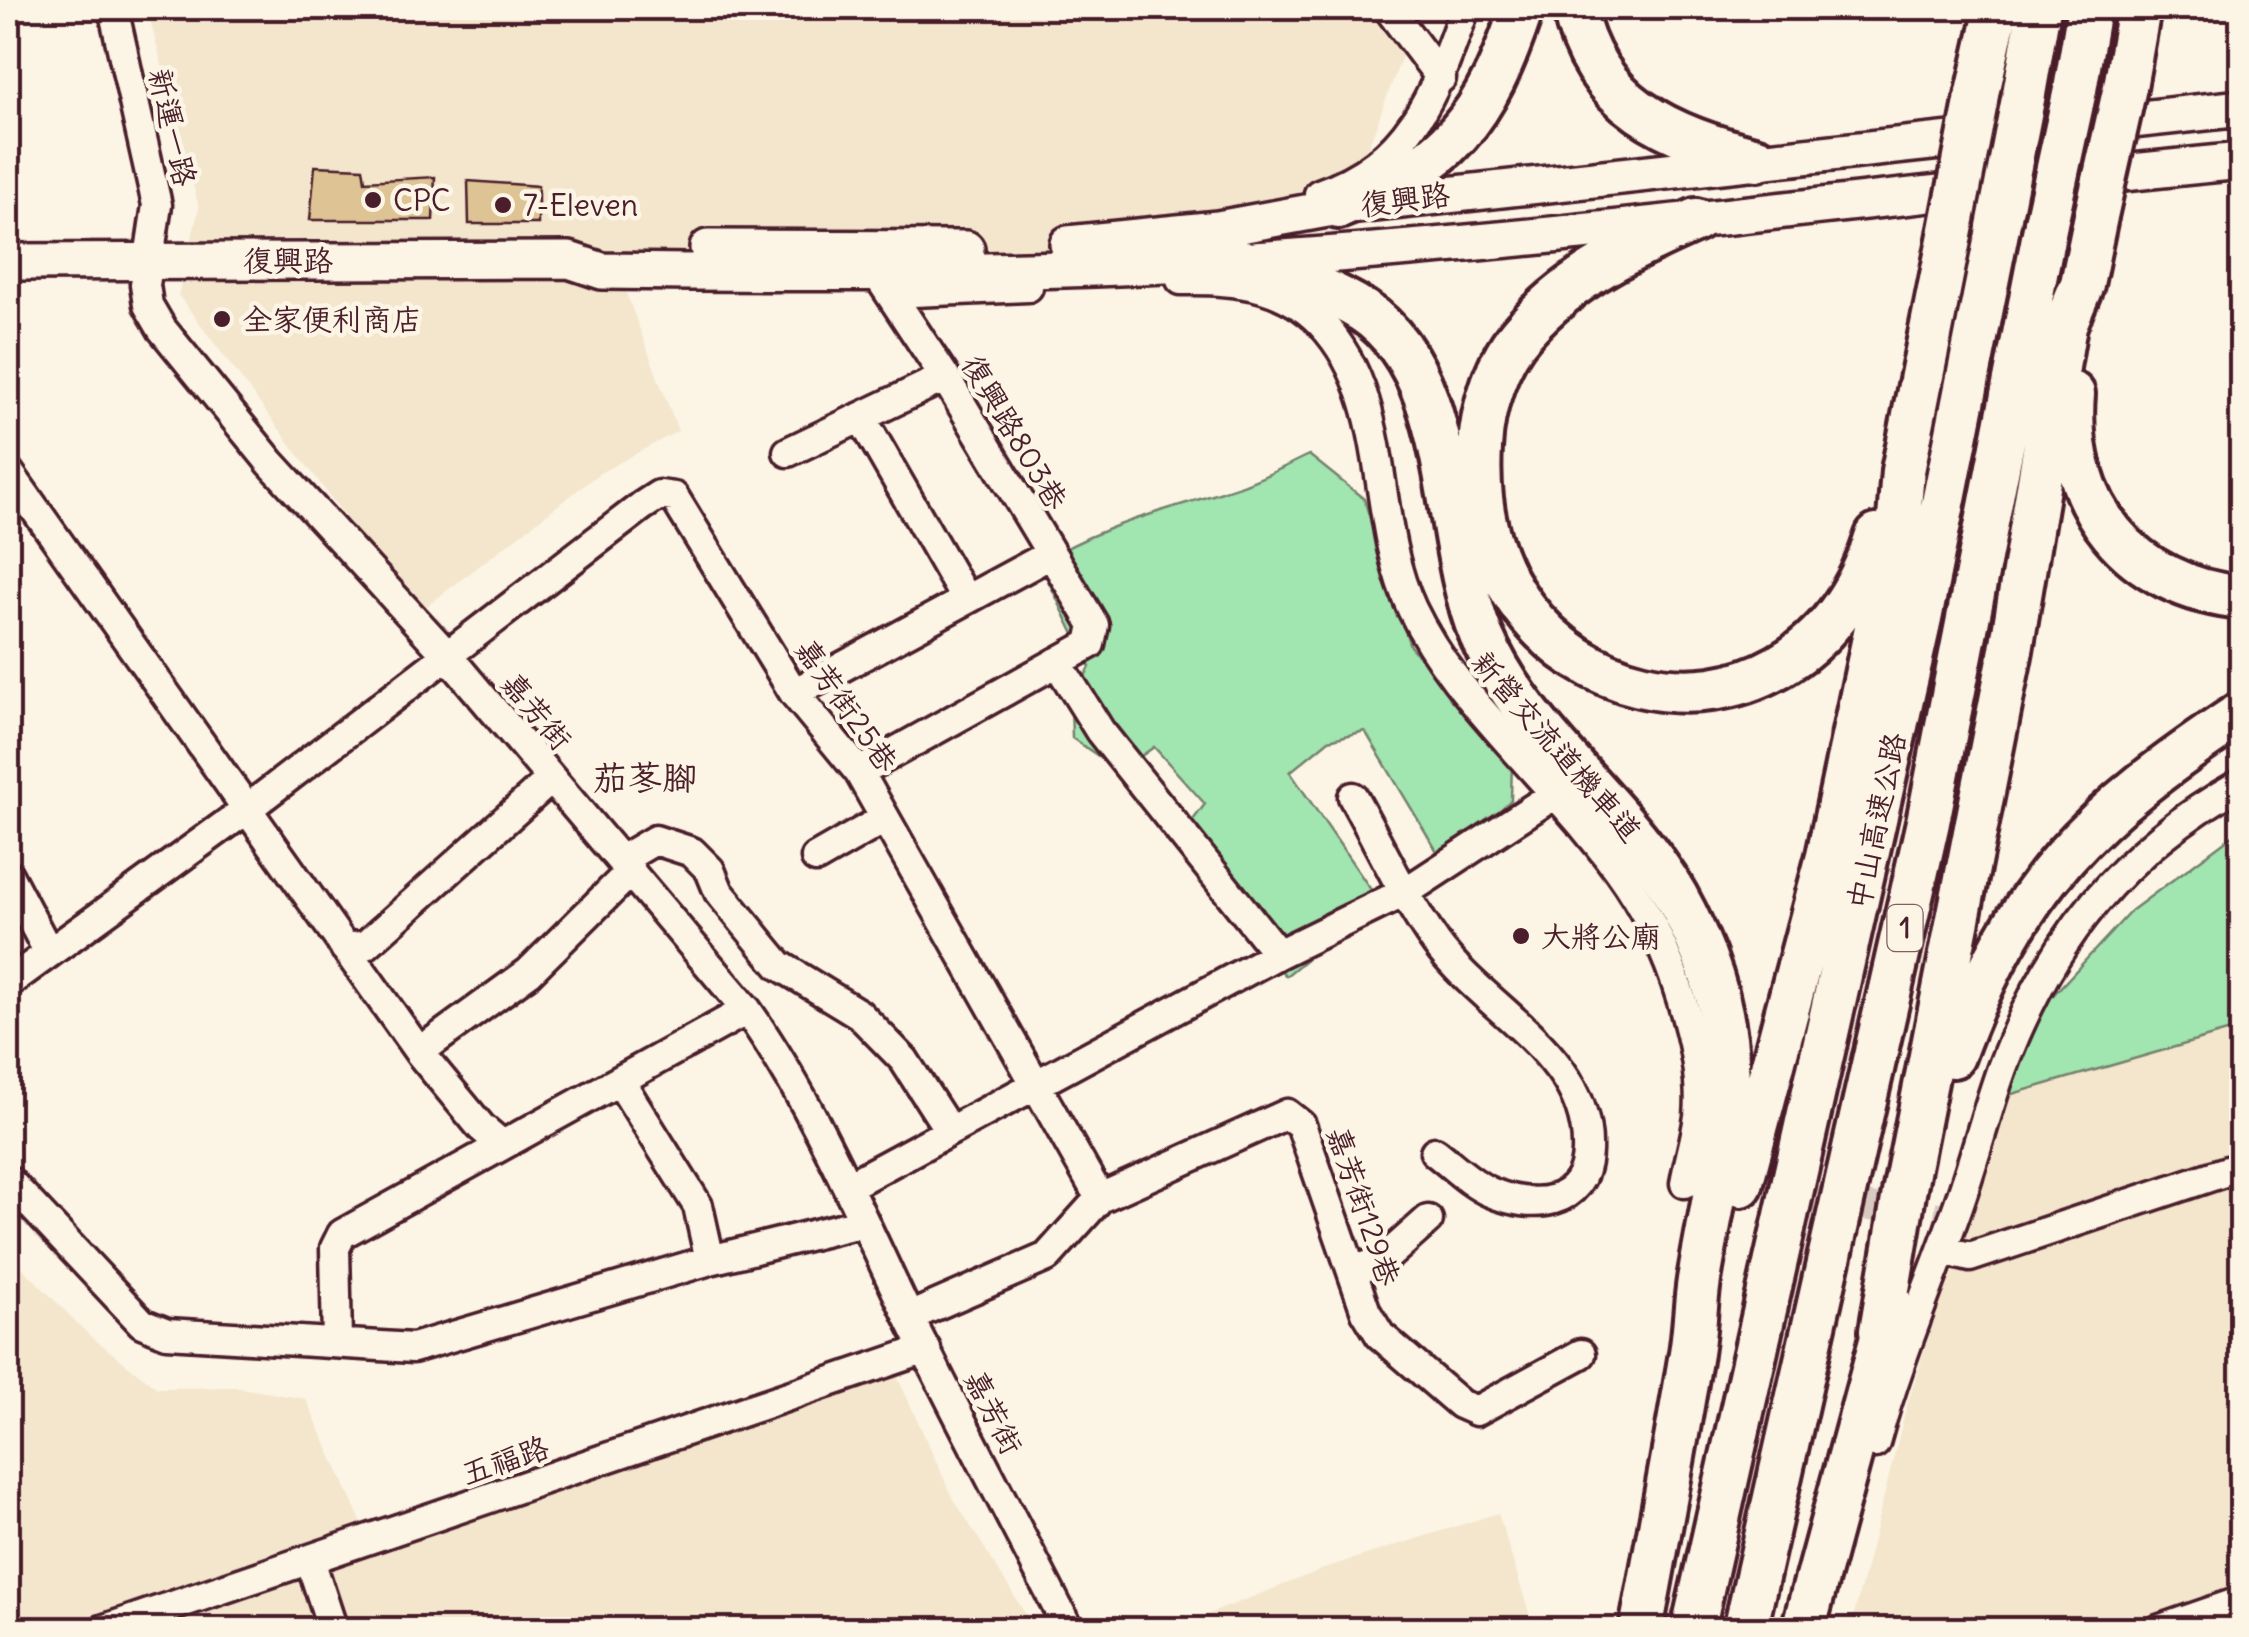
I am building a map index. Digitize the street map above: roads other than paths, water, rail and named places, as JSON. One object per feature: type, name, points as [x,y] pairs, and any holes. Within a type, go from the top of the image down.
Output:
[{"type":"highway","points":[[1338,207],[1372,194],[1451,146],[1484,103],[1522,8]]},
{"type":"highway","points":[[1574,8],[1596,68],[1633,111],[1701,144],[1757,159]]},
{"type":"highway","name":"中山高速公路","points":[[1693,1630],[1916,638],[2039,8]]},
{"type":"highway","name":"中山高速公路","points":[[1744,1630],[1924,840],[2089,8]]},
{"type":"highway","points":[[2139,8],[2082,284],[2072,402],[2074,456],[2092,505],[2121,547],[2166,577],[2204,594],[2242,598]]},
{"type":"highway","points":[[1691,1354],[1714,1289],[1828,856],[1899,519],[1903,471],[1993,16]]},
{"type":"highway","points":[[1696,220],[1602,262],[1559,294],[1522,332],[1496,376],[1482,425],[1482,504],[1492,546],[1513,596],[1537,626],[1571,656],[1608,676],[1656,692],[1702,692],[1742,682],[1786,661],[1825,630],[1856,582],[1903,471]]},
{"type":"highway","points":[[1228,245],[1365,312],[1400,343],[1420,381],[1433,423],[1457,558],[1482,635],[1514,694],[1546,738],[1651,858],[1684,910],[1708,964],[1726,1030],[1729,1087],[1724,1161],[1698,1282],[1691,1354],[1642,1630]]},
{"type":"highway","points":[[1882,1331],[1904,1194],[2011,650],[2065,325],[2082,284]]},
{"type":"highway","points":[[1803,1630],[1882,1331],[1905,1265],[1952,1059],[1996,951],[2026,901],[2075,843],[2119,800],[2242,713]]},
{"type":"main road","name":"復興路","points":[[569,260],[602,271],[883,284],[1228,245],[1338,207],[2242,108]]},
{"type":"main road","name":"復興路","points":[[8,262],[569,260],[606,248],[1228,245],[1696,220],[1899,194],[2242,161]]},
{"type":"street","name":"新運一路","points":[[113,8],[158,205],[146,260]]},
{"type":"street","points":[[1388,8],[1441,78]]},
{"type":"street","points":[[1228,245],[1386,158],[1423,115],[1441,78],[1465,8]]},
{"type":"street","name":"嘉芳街","points":[[146,260],[148,305],[162,329],[272,463],[447,655],[747,1010],[780,1057],[850,1185],[909,1317],[1069,1630]]},
{"type":"street","name":"新營交流道機車道","points":[[883,284],[1215,279],[1261,285],[1296,303],[1322,324],[1363,398],[1395,555],[1410,604],[1428,640],[1454,681],[1624,874],[1659,931],[1694,1045],[1699,1113],[1684,1183]]},
{"type":"street","name":"復興路803巷","points":[[883,284],[945,378],[1094,626],[1090,644],[1058,662]]},
{"type":"street","points":[[788,452],[945,378]]},
{"type":"street","points":[[861,418],[965,598]]},
{"type":"street","points":[[8,471],[418,1052],[480,1127],[502,1145]]},
{"type":"street","name":"嘉芳街25巷","points":[[447,655],[642,506],[660,495],[674,497],[794,692],[859,772],[1032,1084],[1100,1198]]},
{"type":"street","points":[[794,692],[1051,554]]},
{"type":"street","points":[[8,982],[247,809],[447,655]]},
{"type":"street","points":[[859,772],[1058,662],[1100,731],[1278,954]]},
{"type":"street","points":[[345,948],[366,944],[551,778]]},
{"type":"street","points":[[1823,1630],[1884,1410],[1954,1218],[2004,1063],[2046,972],[2092,901],[2134,857],[2185,815],[2242,783]]},
{"type":"street","points":[[850,1185],[1278,954],[1407,891],[1555,794]]},
{"type":"street","points":[[1353,797],[1436,944],[1570,1082],[1584,1120],[1587,1154],[1573,1191],[1553,1202],[1526,1204],[1488,1191],[1435,1152]]},
{"type":"street","points":[[816,858],[884,818]]},
{"type":"street","points":[[418,1052],[529,972],[626,866],[655,840],[692,852],[710,870],[719,892],[779,965],[859,1014],[904,1060],[949,1130]]},
{"type":"street","points":[[8,875],[48,951]]},
{"type":"street","points":[[337,1341],[335,1248],[342,1234],[747,1010]]},
{"type":"street","points":[[621,1083],[698,1206],[710,1260]]},
{"type":"street","name":"嘉芳街129巷","points":[[909,1317],[1047,1257],[1100,1198],[1288,1114],[1301,1125],[1366,1312],[1380,1335],[1460,1404],[1476,1411],[1581,1354]]},
{"type":"street","points":[[1942,1250],[1970,1257],[2242,1166]]},
{"type":"street","points":[[8,1180],[142,1323],[166,1332],[414,1348],[710,1260],[864,1222]]},
{"type":"street","points":[[1352,1271],[1382,1261],[1428,1220]]},
{"type":"street","name":"五福路","points":[[102,1630],[926,1349]]},
{"type":"street","points":[[310,1560],[333,1630]]},
{"type":"street","points":[[2158,1630],[2242,1601]]},
{"type":"tunnel","points":[[1726,1188],[1954,1218]]},
{"type":"place","name":"CPC","points":[[373,200]]},
{"type":"place","name":"7-Eleven","points":[[503,205]]},
{"type":"place","name":"全家便利商店","points":[[222,319]]},
{"type":"place","name":"大將公廟","points":[[1521,936]]},
{"type":"district","name":"茄苳腳","points":[[645,777]]}]
